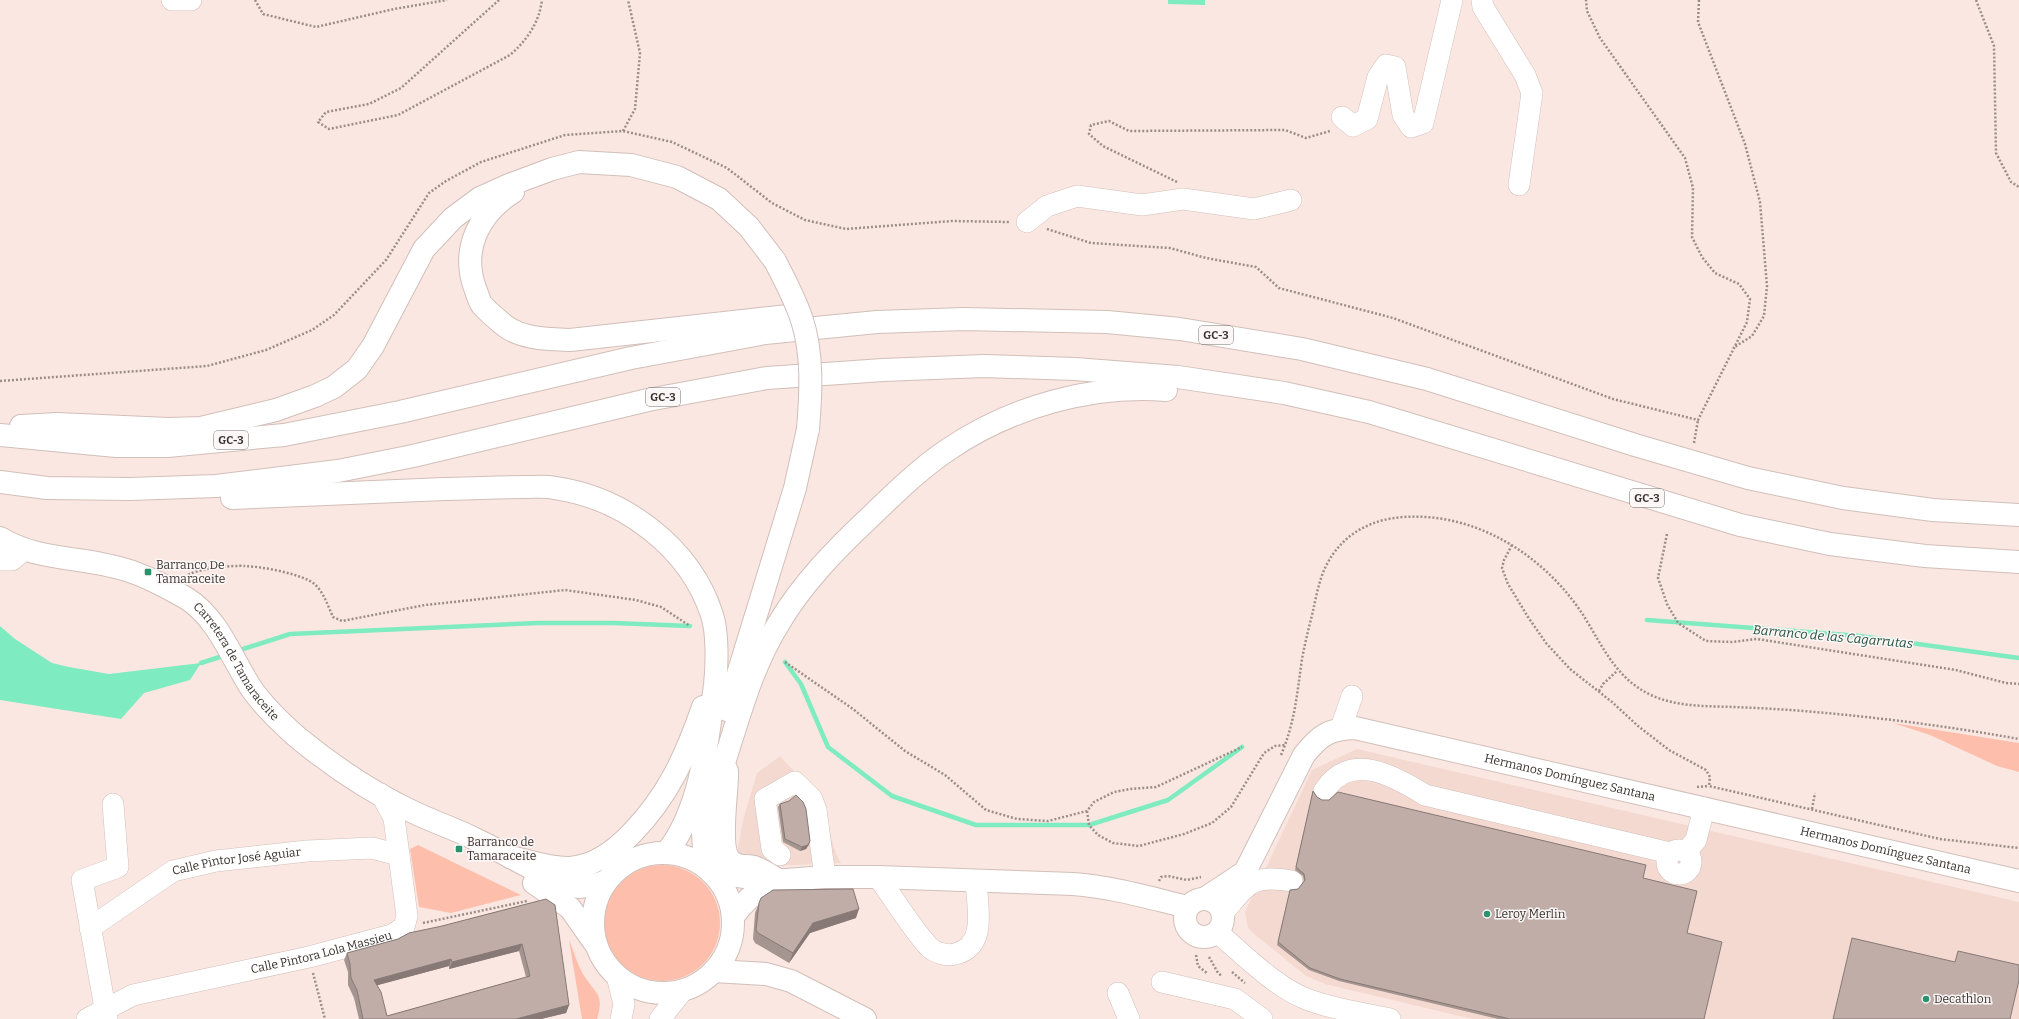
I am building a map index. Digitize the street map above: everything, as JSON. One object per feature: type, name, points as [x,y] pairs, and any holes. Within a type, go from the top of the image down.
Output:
[{"type":"main road","points":[[0,427],[59,433],[201,428],[276,410],[315,396],[334,387],[357,369],[373,346],[424,249],[453,218],[480,198],[552,168],[579,162],[631,165],[677,177],[718,199],[749,227],[775,261],[790,289],[802,321],[808,354],[811,394],[808,429],[795,488],[716,755],[728,783],[724,842],[726,855],[730,861],[738,866],[754,867],[779,880]]},
{"type":"main road","points":[[552,168],[511,193],[493,207],[480,224],[470,250],[472,279],[481,305],[506,326],[536,338],[570,340],[755,318],[967,304],[1107,322]]},
{"type":"main road","name":"GC-3","points":[[0,435],[59,433],[116,446],[167,446],[284,435],[400,412],[631,358],[765,333],[877,322],[964,319],[1107,322],[1180,329],[1302,349],[1427,379],[1635,445],[1740,476],[1843,498],[1933,510],[2019,515]]},
{"type":"main road","name":"GC-3","points":[[0,482],[48,494],[216,486],[338,471],[413,456],[648,400],[775,377],[883,370],[984,366],[1075,369],[1178,377],[1284,393],[1369,412],[1740,525],[1830,544],[1901,553],[2019,562]]},
{"type":"main road","points":[[666,853],[678,837],[778,623],[804,586],[869,518],[912,477],[950,448],[985,428],[1029,409],[1069,398],[1107,391],[1149,389],[1237,398],[1284,393]]},
{"type":"main road","points":[[0,488],[48,494],[150,502],[500,487],[554,488],[596,498],[634,516],[669,545],[693,573],[713,616],[718,664],[716,787],[709,802]]},
{"type":"main road","name":"Carretera de Tamaraceite","points":[[0,538],[25,549],[57,558],[113,566],[148,579],[174,592],[195,605],[214,626],[251,687],[274,716],[327,759],[381,794],[453,830],[471,837],[557,882],[572,888],[583,888],[606,882]]},
{"type":"main road","points":[[510,857],[552,868],[586,866],[601,859],[623,842],[658,803],[674,776],[692,738],[718,664]]},
{"type":"main road","name":"Hermanos Domínguez Santana","points":[[1196,903],[1245,872],[1295,750],[1316,740],[1326,733],[1341,728],[1355,728],[1377,732],[2019,881]]},
{"type":"main road","points":[[721,734],[721,746],[710,786],[709,802],[703,833],[704,849],[714,875],[725,890],[731,905],[733,917],[730,943],[724,957],[714,971],[701,982],[683,990],[667,993],[652,992],[633,986],[617,976],[606,965],[595,943],[592,926],[593,913],[597,898],[606,882],[626,862],[646,854],[666,853],[697,864],[714,875],[779,880],[824,877],[878,877],[1100,886],[1149,898],[1196,903],[1216,903],[1220,923],[1206,937],[1194,935],[1189,930],[1185,919],[1196,903]]},
{"type":"main road","name":"Carretera de Tamaraceite","points":[[453,830],[468,844],[537,885],[570,908],[595,943]]},
{"type":"main road","points":[[733,917],[742,903],[749,896],[779,880]]},
{"type":"main road","points":[[714,971],[766,974],[791,981],[865,1019]]},
{"type":"street","points":[[172,0],[191,0]]},
{"type":"street","points":[[1342,117],[1353,126],[1367,120],[1378,77],[1386,65],[1395,67],[1403,115],[1411,127],[1423,123],[1441,53],[1452,0]]},
{"type":"street","points":[[1482,0],[1483,7],[1525,75],[1532,93],[1519,185]]},
{"type":"street","points":[[1027,222],[1048,206],[1077,196],[1142,205],[1183,199],[1254,209],[1291,200]]},
{"type":"street","points":[[0,560],[12,560],[25,549]]},
{"type":"street","points":[[1341,728],[1352,696]]},
{"type":"street","points":[[1324,791],[1332,779],[1344,772],[1363,768],[1390,776],[1425,795],[1678,852],[1696,840],[1704,808]]},
{"type":"street","points":[[779,880],[780,855],[772,849],[765,799],[795,782],[812,799],[816,810],[819,824],[824,877]]},
{"type":"street","name":"Calle Pintora Lola Massieu","points":[[100,1016],[133,995],[308,957],[392,934],[404,927],[407,916],[394,818],[381,794]]},
{"type":"street","points":[[100,1016],[90,928],[82,880],[118,868],[113,804]]},
{"type":"street","name":"Calle Pintor José Aguiar","points":[[90,928],[173,871],[216,861],[307,851],[372,848],[399,855]]},
{"type":"street","points":[[1245,872],[1274,868],[1293,876],[1265,877],[1250,882],[1220,923],[1245,956],[1288,990],[1305,998],[1390,1019]]},
{"type":"street","points":[[878,877],[930,948],[948,956],[965,952],[974,942],[978,932],[976,881]]},
{"type":"street","points":[[617,976],[624,1004],[621,1019]]},
{"type":"street","points":[[1162,982],[1235,999],[1262,1019]]},
{"type":"street","points":[[660,1019],[683,990]]},
{"type":"street","points":[[1118,993],[1129,1019]]},
{"type":"path","points":[[255,0],[263,14],[316,27],[394,9],[447,0]]},
{"type":"path","points":[[499,0],[401,88],[369,104],[326,112],[318,122],[329,129],[398,115],[510,54],[525,42],[540,12],[542,0]]},
{"type":"path","points":[[623,131],[635,109],[640,53],[628,0]]},
{"type":"path","points":[[1586,0],[1587,11],[1600,38],[1686,158],[1693,188],[1692,237],[1702,257],[1715,273],[1739,284],[1750,299],[1747,322],[1698,420],[1694,444]]},
{"type":"path","points":[[1699,0],[1698,22],[1745,144],[1760,202],[1767,286],[1764,316],[1752,336],[1733,348]]},
{"type":"path","points":[[1976,0],[1994,46],[1996,153],[2011,182],[2019,187]]},
{"type":"path","points":[[1183,199],[1177,181],[1103,146],[1089,134],[1092,125],[1109,121],[1130,131],[1286,130],[1306,138],[1329,133],[1342,117]]},
{"type":"path","points":[[0,381],[207,366],[266,350],[312,330],[334,315],[386,260],[429,193],[446,181],[481,162],[565,135],[623,131],[672,142],[727,168],[772,203],[805,220],[846,229],[952,221],[1027,222],[1091,243],[1170,248],[1206,258],[1256,267],[1279,288],[1393,318],[1613,399],[1698,420]]},
{"type":"path","points":[[1295,750],[1294,720],[1303,656],[1323,570],[1330,557],[1343,541],[1370,524],[1389,518],[1413,516],[1450,520],[1473,526],[1512,545],[1539,565],[1562,589],[1583,616],[1617,671],[1648,694],[1673,703],[1804,711],[1900,720],[2019,739]]},
{"type":"path","points":[[1667,534],[1658,578],[1667,604],[1678,623],[1706,641],[1732,642],[1757,639],[1948,669],[2006,683],[2019,684]]},
{"type":"path","points":[[1512,545],[1504,560],[1502,568],[1508,584],[1546,643],[1570,669],[1599,691],[1638,726],[1669,750],[1706,770],[1710,778],[1709,786],[1940,839],[2019,848]]},
{"type":"path","points":[[174,592],[188,573],[244,565],[277,571],[309,580],[322,593],[333,617],[342,621],[425,605],[565,590],[636,600],[661,607],[690,626]]},
{"type":"path","points":[[785,662],[853,709],[905,751],[945,775],[986,810],[1017,819],[1048,821],[1087,811],[1094,802],[1114,792],[1156,787],[1242,747]]},
{"type":"path","points":[[1599,691],[1603,684],[1617,671]]},
{"type":"path","points":[[1087,811],[1089,825],[1098,835],[1113,844],[1139,846],[1184,834],[1212,823],[1231,807],[1264,753],[1275,746],[1295,750]]},
{"type":"path","points":[[1280,758],[1295,750]]},
{"type":"path","points":[[1812,809],[1815,793]]},
{"type":"path","points":[[1149,898],[1161,877],[1168,876],[1187,880],[1206,877]]},
{"type":"path","points":[[404,927],[527,901],[537,885]]},
{"type":"path","points":[[1196,955],[1198,966]]},
{"type":"path","points":[[308,957],[325,1019]]},
{"type":"shaded area","points":[[1168,0],[1205,0],[1205,5],[1168,4]]},
{"type":"shaded area","points":[[0,626],[15,639],[52,663],[69,667],[109,674],[201,663],[190,680],[144,693],[121,719],[0,700]]},
{"type":"shaded area","points":[[1893,723],[2019,743],[2019,772],[1997,766],[1930,735]]},
{"type":"shaded area","points":[[1357,749],[2019,902],[2019,1019],[1472,1019],[1325,984],[1306,976],[1253,933],[1248,928],[1245,912],[1312,770]]},
{"type":"shaded area","points":[[780,756],[820,799],[836,854],[841,863],[774,866],[736,859],[743,820],[757,773]]},
{"type":"shaded area","points":[[418,845],[521,895],[451,913],[419,907],[410,849]]},
{"type":"shaded area","points":[[662,865],[673,866],[684,870],[703,882],[715,901],[719,912],[719,934],[715,945],[703,964],[684,976],[673,980],[662,981],[651,980],[640,976],[621,964],[609,945],[605,934],[604,923],[605,912],[609,901],[621,882],[640,870],[651,866]]},
{"type":"shaded area","points":[[569,940],[581,970],[587,981],[598,994],[600,1004],[597,1019],[582,1019]]},
{"type":"building","name":"Leroy Merlin","points":[[1313,791],[1317,797],[1322,800],[1329,800],[1338,792],[1646,865],[1643,878],[1697,891],[1687,933],[1722,942],[1704,1019],[1510,1019],[1340,979],[1310,968],[1278,942],[1290,890],[1298,889],[1305,880],[1304,874],[1296,867]]},
{"type":"building","points":[[796,795],[803,802],[806,809],[810,841],[808,845],[802,847],[785,839],[780,804],[789,801]]},
{"type":"building","points":[[853,889],[859,909],[813,923],[793,953],[758,933],[756,930],[759,903],[761,898],[773,890]]},
{"type":"building","points":[[546,899],[555,905],[569,1005],[516,1019],[363,1019],[357,990],[351,978],[350,964],[347,953],[398,939],[409,933]],"holes":[[[522,944],[530,976],[387,1016],[381,992],[374,980],[451,959],[452,962]]]},
{"type":"building","name":"Decathlon","points":[[1852,938],[1955,962],[1958,951],[2019,965],[2019,980],[2010,1019],[1833,1019]]},
{"type":"waterway","name":"Barranco de las Cagarrutas","points":[[1647,620],[1860,636],[2019,658]]},
{"type":"waterway","name":"Barranco de Tamaraceite","points":[[237,651],[290,634],[538,623],[614,623],[690,626]]},
{"type":"waterway","name":"Barranco de Tamaraceite","points":[[201,663],[226,655]]},
{"type":"waterway","name":"Barranco de las Cagarrutas","points":[[785,662],[801,684],[828,747],[892,796],[976,825],[1089,825],[1168,800],[1242,747]]},
{"type":"place","name":"Barranco De Tamaraceite","points":[[148,572]]},
{"type":"place","name":"Barranco de Tamaraceite","points":[[459,849]]},
{"type":"place","name":"Leroy Merlin","points":[[1487,914]]},
{"type":"place","name":"Decathlon","points":[[1926,999]]}]
